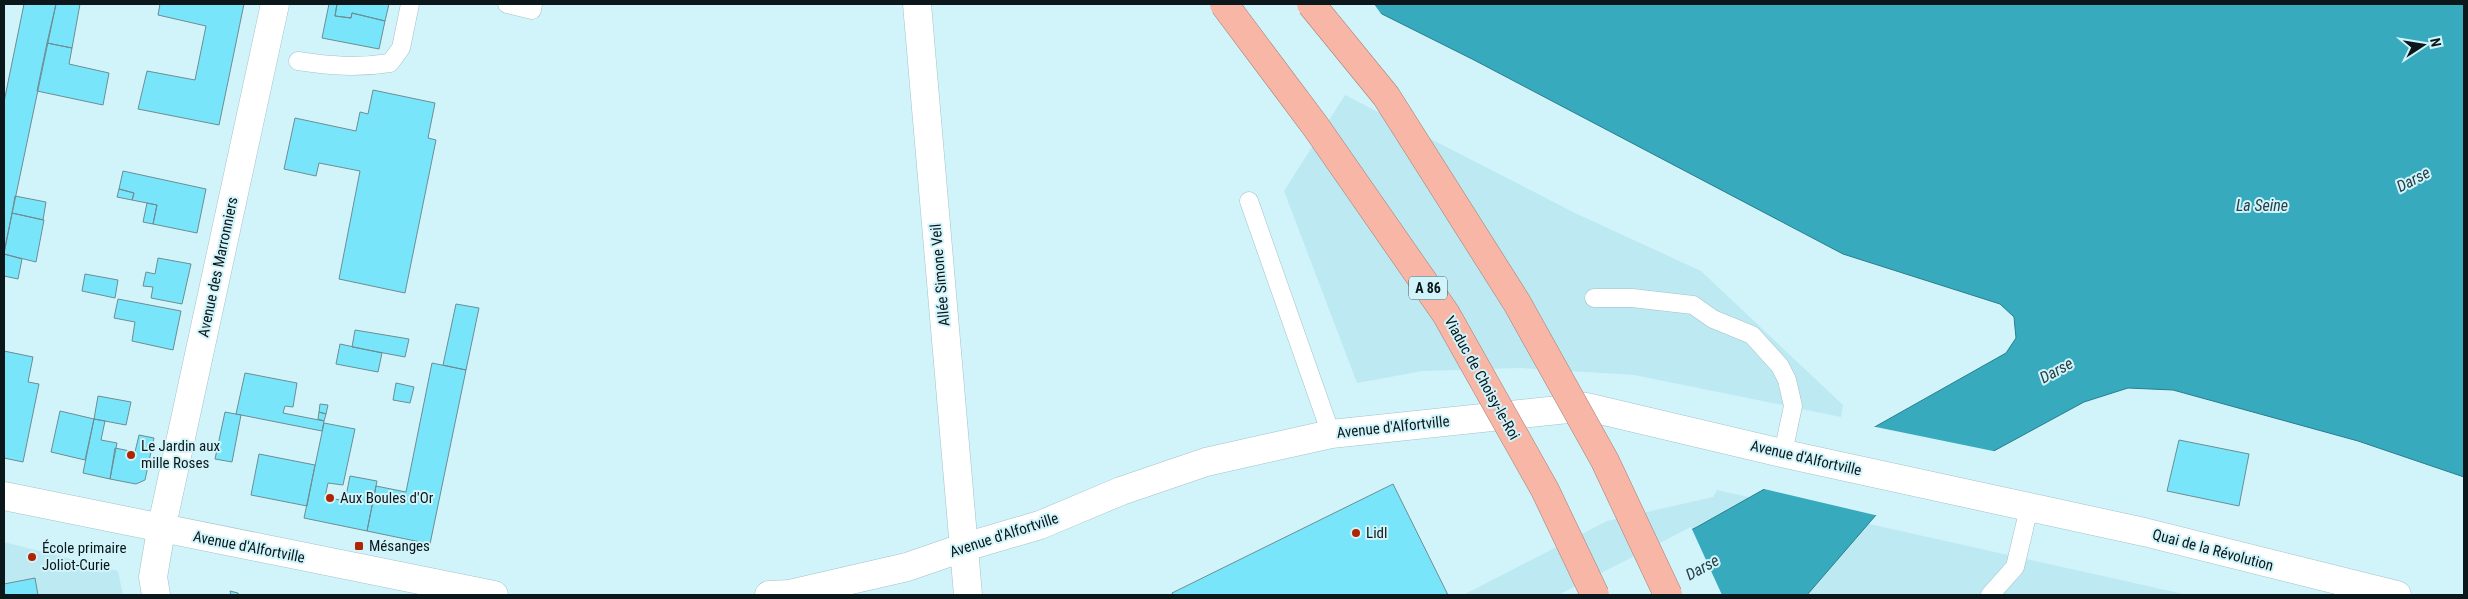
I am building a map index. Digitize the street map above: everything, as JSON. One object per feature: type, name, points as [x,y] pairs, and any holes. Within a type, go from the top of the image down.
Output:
[{"type":"highway","name":"Viaduc de Choisy-le-Roi","points":[[1224,4],[1316,127],[1446,314],[1545,490],[1595,595]]},
{"type":"highway","points":[[1311,4],[1386,96],[1517,303],[1606,461],[1668,595]]},
{"type":"main road","name":"Avenue des Marronniers","points":[[156,595],[152,577],[161,530],[275,4]]},
{"type":"main road","name":"Allée Simone Veil","points":[[917,4],[968,595]]},
{"type":"main road","name":"Avenue d'Alfortville","points":[[769,595],[790,594],[907,567],[965,547],[1040,525],[1121,491],[1206,462],[1331,434],[1587,407],[2029,508]]},
{"type":"main road","name":"Avenue d'Alfortville","points":[[4,496],[161,530],[494,595]]},
{"type":"main road","name":"Quai de la Révolution","points":[[2029,508],[2144,532],[2397,595]]},
{"type":"lane","points":[[298,61],[338,67],[390,63],[401,48],[410,4]]},
{"type":"lane","points":[[507,4],[532,10],[533,4]]},
{"type":"lane","points":[[1249,201],[1331,434]]},
{"type":"lane","points":[[1594,298],[1632,298],[1693,306],[1713,319],[1752,335],[1780,366],[1787,380],[1793,406],[1786,454]]},
{"type":"lane","points":[[1990,595],[2015,567],[2029,508]]},
{"type":"shaded area","points":[[1345,95],[1575,213],[1701,271],[1843,405],[1841,417],[1634,375],[1520,368],[1423,371],[1357,383],[1284,191]]},
{"type":"shaded area","points":[[1717,490],[2188,595],[1463,595],[1607,521],[1713,497]]},
{"type":"shaded area","name":"École primaire Joliot-Curie","points":[[4,542],[118,571],[123,595],[4,595]]},
{"type":"water","name":"La Seine","points":[[1362,4],[2464,4],[2464,477],[2358,441],[2173,390],[2128,388],[2084,402],[1876,515],[1807,595],[1563,595],[1697,527],[2006,353],[2016,338],[2014,317],[2000,304],[1843,254],[1474,60]]},
{"type":"pier","points":[[1359,4],[1374,4],[1384,18],[1361,6]]},
{"type":"pier","points":[[1871,426],[1998,452],[1879,516],[1760,488]]},
{"type":"pier","points":[[1691,527],[1722,595],[1560,595],[1562,593]]},
{"type":"building","points":[[24,4],[56,4],[4,252],[4,102]]},
{"type":"building","points":[[56,4],[80,4],[72,48],[47,43]]},
{"type":"building","points":[[160,4],[244,4],[219,125],[138,109],[147,71],[195,80],[206,26],[158,15]]},
{"type":"building","points":[[329,4],[337,4],[335,16],[351,18],[352,13],[385,21],[379,49],[322,38]]},
{"type":"building","points":[[337,4],[389,4],[385,21],[352,13],[351,18],[335,16]]},
{"type":"building","points":[[47,43],[72,48],[69,64],[109,73],[103,105],[37,91]]},
{"type":"building","points":[[373,90],[435,103],[428,138],[436,140],[405,293],[339,279],[360,171],[319,163],[316,176],[284,169],[295,118],[356,131],[360,112],[368,114]]},
{"type":"building","points":[[123,171],[206,189],[197,233],[153,224],[157,205],[132,200],[134,193],[119,189]]},
{"type":"building","points":[[119,189],[134,193],[132,200],[117,197]]},
{"type":"building","points":[[15,196],[46,202],[43,220],[12,213]]},
{"type":"building","points":[[147,203],[157,205],[153,224],[143,222]]},
{"type":"building","points":[[12,213],[44,220],[36,262],[4,254]]},
{"type":"building","points":[[4,254],[22,259],[18,279],[4,276]]},
{"type":"building","points":[[158,258],[191,264],[182,304],[151,298],[153,287],[143,286],[146,272],[155,274]]},
{"type":"building","points":[[85,274],[118,280],[115,298],[82,291]]},
{"type":"building","points":[[118,299],[181,311],[173,350],[132,341],[135,322],[114,318]]},
{"type":"building","points":[[456,304],[479,308],[466,370],[443,365]]},
{"type":"building","points":[[355,330],[409,339],[405,357],[352,347]]},
{"type":"building","points":[[340,344],[382,353],[378,372],[336,364]]},
{"type":"building","points":[[4,351],[33,357],[28,382],[39,384],[23,462],[4,458]]},
{"type":"building","points":[[432,363],[466,370],[430,544],[367,531],[376,486],[406,492]]},
{"type":"building","points":[[245,373],[297,383],[293,407],[285,406],[283,413],[324,421],[322,431],[236,414]]},
{"type":"building","points":[[396,383],[414,387],[410,403],[393,400]]},
{"type":"building","points":[[98,396],[131,402],[126,425],[94,419]]},
{"type":"building","points":[[320,404],[328,405],[326,414],[319,412]]},
{"type":"building","points":[[60,411],[94,419],[85,460],[51,452]]},
{"type":"building","points":[[225,412],[241,415],[232,462],[215,459]]},
{"type":"building","points":[[319,412],[326,414],[324,421],[318,419]]},
{"type":"building","points":[[94,419],[105,421],[101,440],[117,443],[110,479],[83,473]]},
{"type":"building","points":[[324,423],[355,429],[343,485],[328,483],[325,497],[345,501],[350,476],[377,481],[367,531],[304,518]]},
{"type":"building","points":[[139,435],[154,438],[145,480],[136,484],[110,479],[115,448],[135,452]]},
{"type":"building","points":[[2179,440],[2249,454],[2239,506],[2167,491]]},
{"type":"building","points":[[259,454],[315,465],[307,506],[251,495]]},
{"type":"building","name":"Lidl","points":[[1393,484],[1448,595],[1173,595],[1172,593]]},
{"type":"building","points":[[35,578],[38,595],[4,595],[4,584]]},
{"type":"building","points":[[230,591],[238,593],[239,595],[231,595]]},
{"type":"place","name":"Le Jardin aux mille Roses","points":[[131,455]]},
{"type":"place","name":"Aux Boules d'Or","points":[[330,498]]},
{"type":"place","name":"Lidl","points":[[1356,533]]},
{"type":"place","name":"Mésanges","points":[[359,546]]},
{"type":"place","name":"École primaire Joliot-Curie","points":[[32,557]]},
{"type":"water label","name":"Darse","points":[[2413,179]]},
{"type":"water label","name":"Darse","points":[[2056,370]]},
{"type":"water label","name":"Darse","points":[[1702,567]]}]
